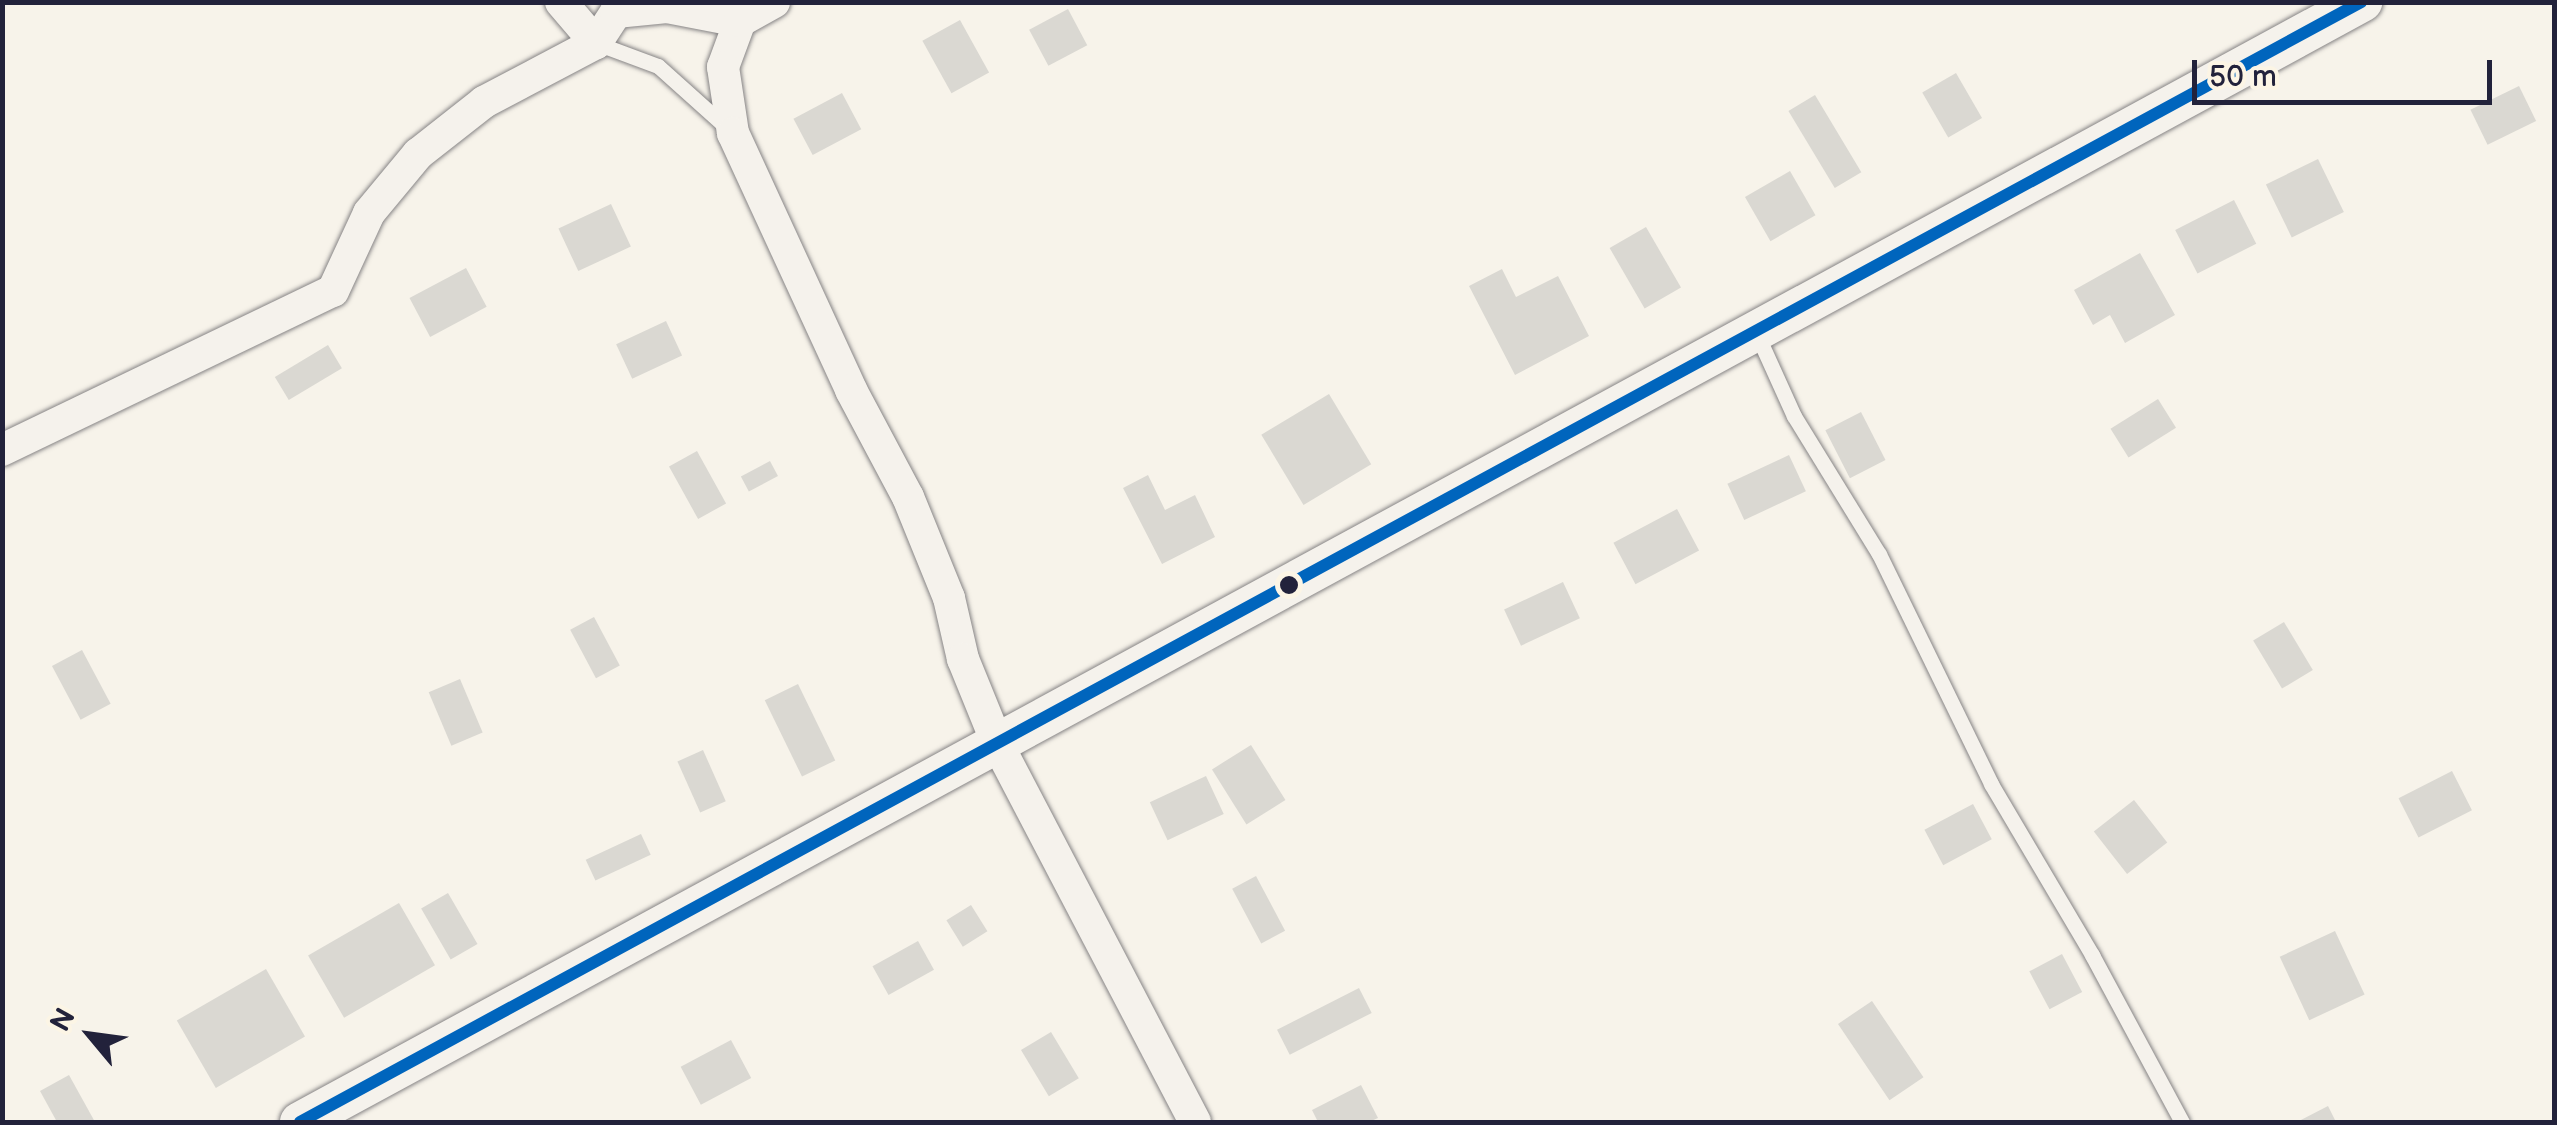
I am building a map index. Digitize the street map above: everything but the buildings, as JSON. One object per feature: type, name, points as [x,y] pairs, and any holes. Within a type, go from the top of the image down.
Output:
[{"type":"street","points":[[561,2],[596,43]]},
{"type":"street","points":[[2,450],[333,292],[369,213],[418,154],[484,102],[596,43],[616,12],[667,7],[740,21],[774,2]]},
{"type":"street","points":[[300,1122],[2362,2]]},
{"type":"street","points":[[740,21],[723,67],[733,133],[843,373],[908,497],[950,598],[964,658],[998,746],[1195,1122]]},
{"type":"lane","points":[[596,43],[658,66],[733,133]]},
{"type":"lane","points":[[1756,332],[1794,416],[1879,554],[1991,784],[2092,955],[2182,1122]]},
{"type":"transit line","points":[[300,1122],[2361,2]]}]
